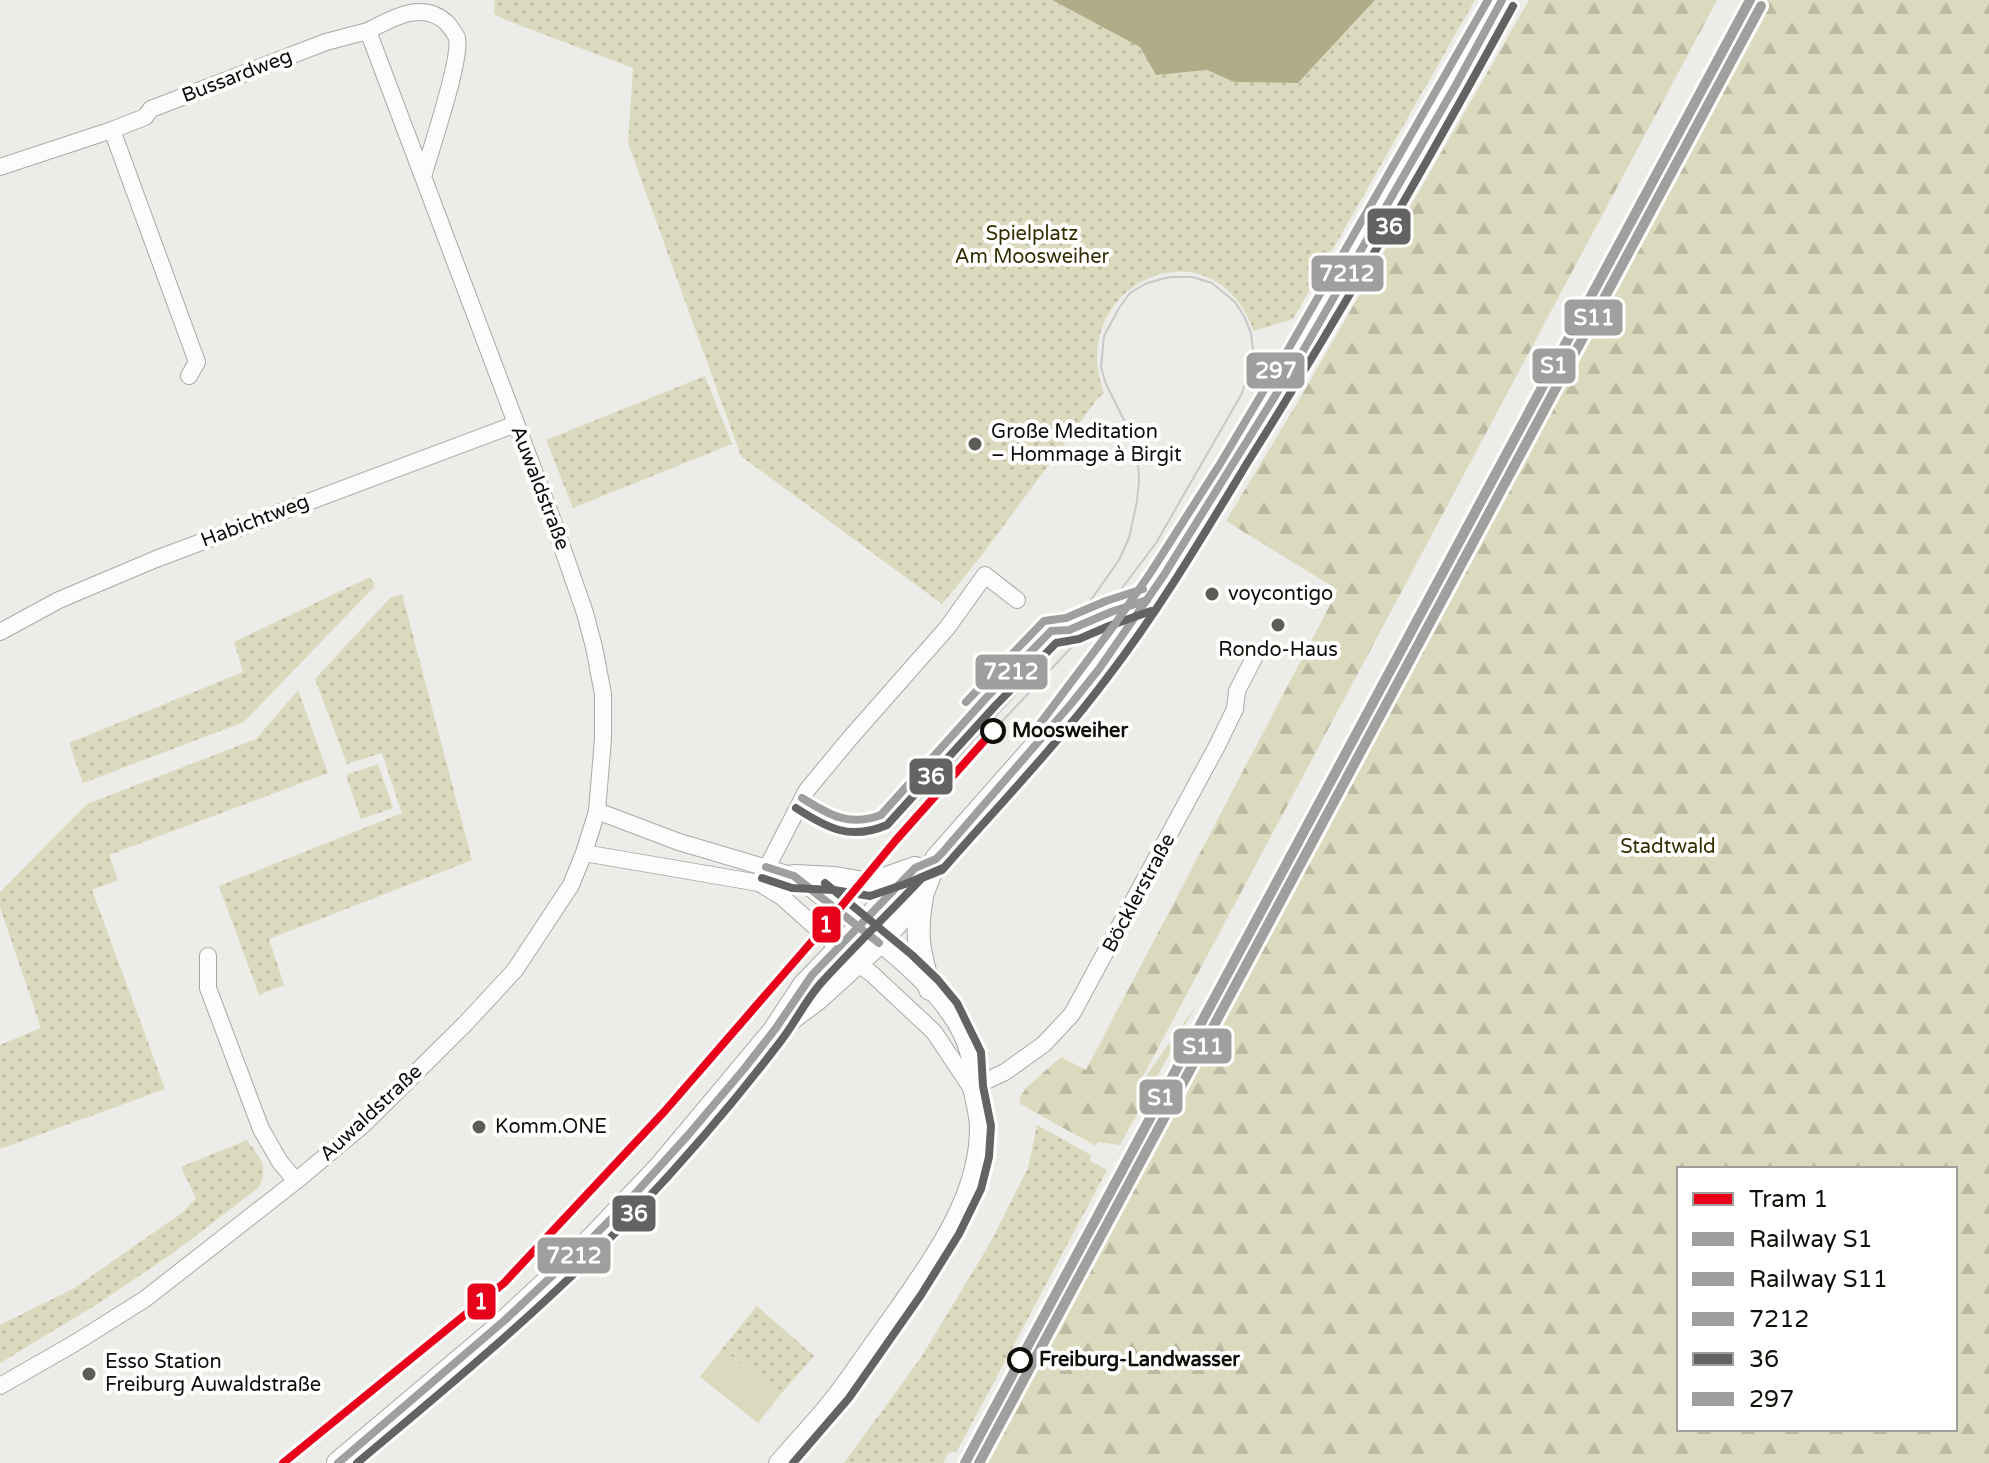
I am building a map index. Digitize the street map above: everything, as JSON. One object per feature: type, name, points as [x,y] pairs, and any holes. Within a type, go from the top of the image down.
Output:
[{"type":"main road","points":[[930,989],[919,953],[917,922],[922,895],[936,859],[1071,704],[1164,575],[1303,351],[1502,0]]},
{"type":"main road","points":[[794,876],[870,884],[936,859]]},
{"type":"main road","points":[[848,955],[860,927],[915,868]]},
{"type":"main road","points":[[338,1463],[491,1334],[579,1252],[660,1167],[773,1032],[804,985],[848,955],[879,943],[922,895]]},
{"type":"main road","points":[[860,927],[879,943]]},
{"type":"street","points":[[368,31],[394,17],[425,10],[445,22],[457,39],[455,64],[423,177]]},
{"type":"street","name":"Bussardweg","points":[[0,167],[112,130],[145,117],[151,109],[326,42],[368,31]]},
{"type":"street","name":"Auwaldstraße","points":[[0,1386],[145,1299],[364,1124],[515,970],[571,885],[597,811],[603,694],[594,647],[573,576],[368,31]]},
{"type":"street","points":[[112,130],[197,362],[189,376]]},
{"type":"street","name":"Habichtweg","points":[[0,632],[59,600],[156,559],[516,424]]},
{"type":"street","points":[[759,883],[807,790],[947,628],[985,575],[1017,600]]},
{"type":"street","name":"Böcklerstraße","points":[[971,1088],[1005,1072],[1044,1044],[1072,1014],[1217,746],[1235,709],[1237,691],[1255,656]]},
{"type":"street","points":[[597,811],[679,842],[794,876],[860,927]]},
{"type":"street","points":[[584,853],[759,883],[782,897],[934,1032],[971,1088]]},
{"type":"street","points":[[777,1463],[839,1391],[911,1288],[949,1228],[969,1186],[977,1155],[979,1125],[971,1088],[969,1055],[958,1030],[930,989],[879,943]]},
{"type":"street","points":[[208,956],[208,988],[261,1129],[280,1162],[296,1181]]},
{"type":"green space","name":"Spielplatz Am Moosweiher","points":[[495,0],[1052,0],[1140,47],[1156,75],[1207,70],[1234,82],[1298,83],[1375,0],[1475,0],[1293,319],[1254,331],[1234,296],[1207,277],[1177,271],[1148,278],[1123,296],[1105,322],[1097,355],[1104,393],[942,604],[741,456],[628,143],[633,68],[506,20],[494,14]]},
{"type":"green space","points":[[1529,0],[1717,0],[1134,1093],[1195,1007],[1120,1145],[1098,1142],[1096,1146],[1020,1104],[1020,1097],[1061,1057],[1086,1070],[1338,590],[1226,521]]},
{"type":"green space","name":"Stadtwald","points":[[1760,0],[1989,0],[1989,1463],[973,1463]]},
{"type":"green space","points":[[705,376],[732,444],[573,508],[546,440]]},
{"type":"green space","points":[[370,577],[375,586],[244,722],[83,783],[69,743],[243,672],[234,642]]},
{"type":"green space","points":[[402,594],[472,860],[269,939],[284,985],[259,995],[219,886],[402,813],[382,753],[347,764],[315,679],[390,598]]},
{"type":"green space","points":[[298,690],[328,773],[109,855],[118,880],[92,890],[165,1089],[0,1149],[0,1045],[41,1028],[0,907],[0,892],[87,804],[256,739]]},
{"type":"green space","points":[[378,764],[393,808],[361,819],[346,775]]},
{"type":"green space","points":[[1037,1125],[1091,1155],[1089,1160],[1107,1170],[957,1451],[948,1453],[943,1463],[844,1463],[920,1359],[989,1245],[1028,1168]]},
{"type":"green space","points":[[247,1140],[263,1168],[258,1188],[173,1253],[99,1303],[0,1363],[0,1325],[73,1289],[183,1212],[196,1198],[181,1167]]},
{"type":"green space","points":[[757,1306],[814,1356],[780,1395],[722,1349]]},
{"type":"green space","points":[[722,1349],[780,1395],[758,1423],[700,1377]]},
{"type":"shaded area","points":[[1052,0],[1375,0],[1298,83],[1234,82],[1207,70],[1156,75],[1140,47]]},
{"type":"tram line","points":[[921,798],[1055,651],[1119,560],[1129,538],[1137,501],[1138,461],[1132,436],[1106,384],[1101,367],[1104,336],[1119,308],[1130,293],[1147,283],[1170,277],[1192,277],[1212,283],[1235,302],[1251,333],[1254,359],[1241,395],[1156,543],[1101,616],[993,731]]},
{"type":"tram line","name":"1","points":[[283,1463],[504,1283],[664,1112],[993,731]]},
{"type":"rail line","name":"S1","points":[[965,1463],[1750,0]]},
{"type":"rail line","name":"S11","points":[[979,1463],[1761,6]]},
{"type":"transit line","name":"297","points":[[1039,725],[1115,624],[1220,464],[1488,0]]},
{"type":"transit line","name":"7212","points":[[338,1463],[505,1320],[624,1206],[744,1069],[812,975],[915,868],[942,853],[1099,669],[1164,575],[1303,351],[1502,0]]},
{"type":"transit line","name":"36","points":[[357,1463],[535,1310],[603,1246],[746,1086],[821,983],[922,878],[942,870],[1089,702],[1163,598],[1284,404],[1513,6]]},
{"type":"transit line","name":"297","points":[[966,702],[1044,621],[1066,618],[1143,589]]},
{"type":"transit line","name":"7212","points":[[802,798],[821,810],[849,819],[881,815],[1051,631],[1069,630],[1147,600]]},
{"type":"transit line","name":"36","points":[[796,808],[839,830],[862,832],[887,825],[1056,643],[1079,639],[1151,611]]},
{"type":"transit line","name":"7212","points":[[766,867],[794,876],[879,943]]},
{"type":"transit line","name":"36","points":[[762,878],[792,888],[870,896],[943,868]]},
{"type":"transit line","name":"36","points":[[793,1463],[849,1398],[921,1295],[959,1234],[981,1189],[989,1157],[991,1126],[983,1086],[981,1052],[957,1003],[912,955],[825,883]]},
{"type":"place","name":"Große Meditation – Hommage à Birgit","points":[[975,444]]},
{"type":"place","name":"voycontigo","points":[[1212,594]]},
{"type":"place","name":"Rondo-Haus","points":[[1278,625]]},
{"type":"place","name":"Moosweiher","points":[[993,731]]},
{"type":"place","name":"Komm.ONE","points":[[479,1127]]},
{"type":"place","name":"Freiburg-Landwasser","points":[[1020,1360]]},
{"type":"place","name":"Esso Station Freiburg Auwaldstraße","points":[[89,1374]]}]
